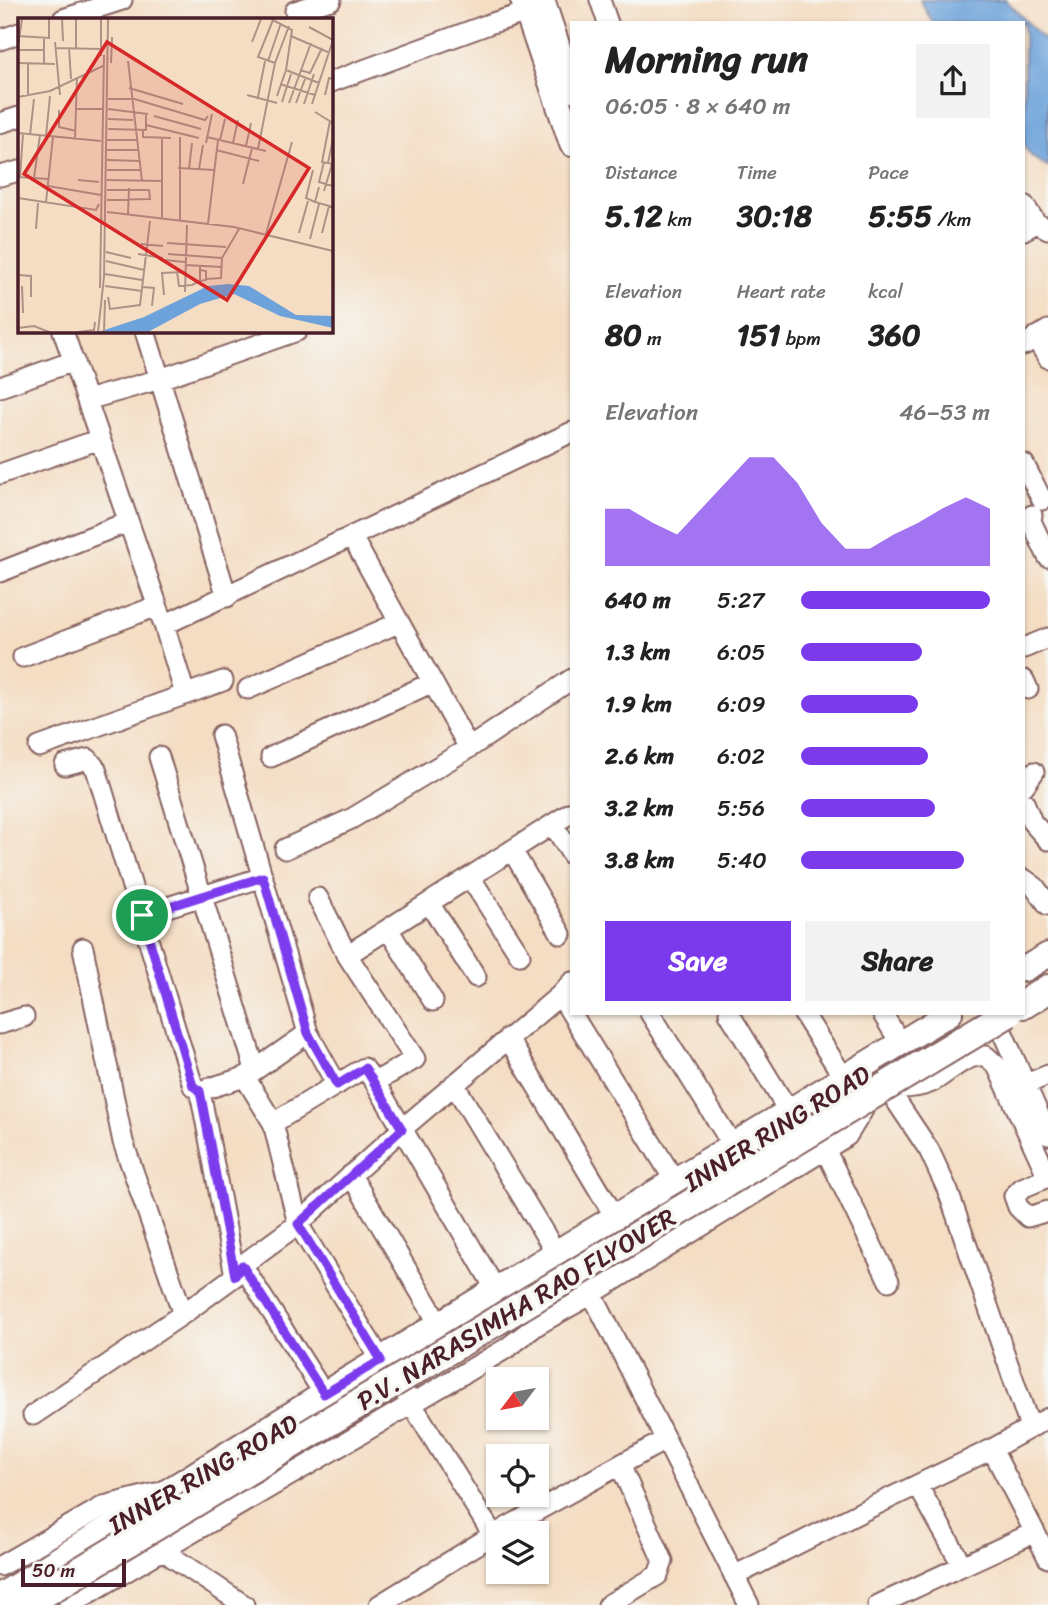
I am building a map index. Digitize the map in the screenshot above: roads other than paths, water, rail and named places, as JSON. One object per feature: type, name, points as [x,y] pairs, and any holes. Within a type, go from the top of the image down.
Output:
[{"type":"highway","points":[[1025,982],[1048,969]]},
{"type":"highway","points":[[1025,1003],[1048,989]]},
{"type":"highway","name":"P.V. NARASIMHA RAO FLYOVER","points":[[24,1605],[74,1564],[971,1015]]},
{"type":"highway","name":"P.V. NARASIMHA RAO FLYOVER","points":[[0,1595],[74,1564],[1005,1021]]},
{"type":"highway","points":[[31,1605],[74,1564]]},
{"type":"main road","points":[[531,4],[570,85]]},
{"type":"main road","points":[[531,4],[570,137]]},
{"type":"main road","points":[[1025,968],[1048,955]]},
{"type":"main road","name":"INNER RING ROAD","points":[[1025,1011],[1048,1000]]},
{"type":"main road","name":"INNER RING ROAD","points":[[0,1595],[324,1394],[947,1015]]},
{"type":"main road","name":"INNER RING ROAD","points":[[31,1605],[158,1544],[376,1408],[407,1397],[589,1288],[1005,1021]]},
{"type":"main road","points":[[356,1375],[376,1408]]},
{"type":"street","points":[[66,18],[122,0]]},
{"type":"street","points":[[294,10],[331,0]]},
{"type":"street","points":[[600,0],[607,21]]},
{"type":"street","points":[[332,82],[489,24],[531,4]]},
{"type":"street","points":[[0,40],[18,33]]},
{"type":"street","points":[[0,124],[18,117]]},
{"type":"street","points":[[0,176],[18,171]]},
{"type":"street","points":[[1025,207],[1036,227]]},
{"type":"street","points":[[63,332],[158,606],[185,694]]},
{"type":"street","points":[[145,332],[227,597]]},
{"type":"street","points":[[86,400],[160,379],[294,332]]},
{"type":"street","points":[[1036,337],[1048,358]]},
{"type":"street","points":[[0,387],[74,361]]},
{"type":"street","points":[[164,625],[570,433]]},
{"type":"street","points":[[0,474],[100,439]]},
{"type":"street","points":[[1025,467],[1037,508],[1031,521],[1048,557]]},
{"type":"street","points":[[0,572],[128,522]]},
{"type":"street","points":[[352,537],[468,748]]},
{"type":"street","points":[[23,657],[158,606]]},
{"type":"street","points":[[248,689],[398,623]]},
{"type":"street","points":[[1025,648],[1048,638]]},
{"type":"street","points":[[285,849],[351,819],[468,748],[570,680]]},
{"type":"street","points":[[39,747],[223,681]]},
{"type":"street","points":[[271,757],[431,683]]},
{"type":"street","points":[[221,735],[308,1033],[337,1085]]},
{"type":"street","points":[[159,757],[203,896],[250,1073],[273,1123],[298,1224],[381,1360]]},
{"type":"street","points":[[65,765],[89,759],[96,769],[193,1086],[200,1091],[239,1270],[324,1394]]},
{"type":"street","points":[[1025,804],[1032,822],[1048,840]]},
{"type":"street","points":[[346,955],[570,813]]},
{"type":"street","points":[[553,824],[570,852]]},
{"type":"street","points":[[512,850],[561,934]]},
{"type":"street","points":[[142,915],[263,877]]},
{"type":"street","points":[[470,877],[520,955]]},
{"type":"street","points":[[1025,880],[1035,887],[1048,905]]},
{"type":"street","points":[[318,898],[346,955],[415,1059],[375,1082]]},
{"type":"street","points":[[429,903],[476,977]]},
{"type":"street","points":[[388,929],[433,1001]]},
{"type":"street","points":[[83,948],[123,1142],[183,1314]]},
{"type":"street","points":[[33,1415],[183,1314],[298,1224],[402,1129],[566,988]]},
{"type":"street","points":[[581,1015],[676,1181]]},
{"type":"street","points":[[651,1015],[733,1146]]},
{"type":"street","points":[[730,1015],[789,1112]]},
{"type":"street","points":[[804,1015],[844,1078]]},
{"type":"street","points":[[883,1015],[901,1044]]},
{"type":"street","points":[[0,1024],[24,1017]]},
{"type":"street","points":[[1005,1021],[1024,1085],[1041,1104],[1048,1135]]},
{"type":"street","points":[[200,1091],[250,1073],[308,1033]]},
{"type":"street","points":[[508,1038],[615,1217]]},
{"type":"street","points":[[1030,1427],[948,1191],[929,1150],[895,1091],[917,1088],[971,1058],[986,1056],[997,1066],[1048,1177],[1022,1188],[1014,1196],[1018,1207],[1028,1217],[1048,1211]]},
{"type":"street","points":[[273,1123],[365,1068],[496,1290]]},
{"type":"street","points":[[1024,1085],[1048,1075]]},
{"type":"street","points":[[454,1084],[556,1253]]},
{"type":"street","points":[[749,1605],[589,1288],[847,1136],[863,1110]]},
{"type":"street","points":[[825,1149],[890,1280]]},
{"type":"street","points":[[351,1175],[439,1324]]},
{"type":"street","points":[[69,1605],[158,1544],[407,1397],[486,1524]]},
{"type":"street","points":[[734,1576],[1048,1419]]},
{"type":"street","points":[[518,1521],[666,1440]]},
{"type":"street","points":[[992,1449],[1048,1558]]},
{"type":"street","points":[[608,1605],[659,1575],[663,1561],[620,1465]]},
{"type":"street","points":[[918,1486],[957,1556]]},
{"type":"street","points":[[0,1566],[104,1506],[175,1488]]},
{"type":"street","points":[[878,1605],[1035,1532]]},
{"type":"street","points":[[379,1605],[486,1539]]},
{"type":"street","points":[[158,1544],[244,1605]]},
{"type":"water","points":[[920,0],[1006,0],[1048,44],[1048,167],[1032,157],[1025,147],[1025,21],[932,21]]}]
